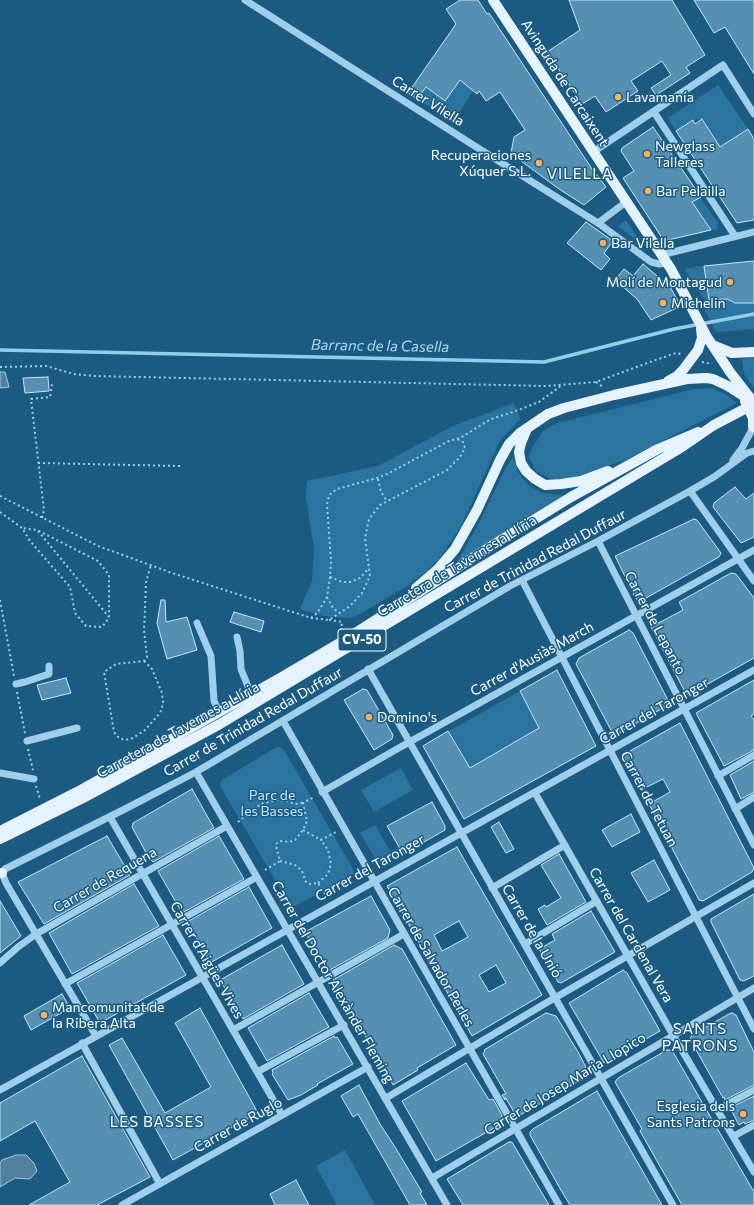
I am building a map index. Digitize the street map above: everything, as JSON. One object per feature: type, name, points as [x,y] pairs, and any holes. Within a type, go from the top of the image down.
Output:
[{"type":"main road","name":"Avinguda de Carcaixent","points":[[493,0],[664,259],[690,304],[707,340]]},
{"type":"main road","points":[[707,340],[732,353],[754,352]]},
{"type":"main road","points":[[707,340],[754,403]]},
{"type":"main road","points":[[653,386],[669,380],[683,370],[707,340]]},
{"type":"main road","points":[[730,372],[753,418],[752,428]]},
{"type":"main road","points":[[280,678],[295,666],[419,586],[447,560],[455,549],[477,510],[500,460],[510,444],[520,433],[548,414],[564,408],[687,379],[706,378],[719,381],[742,395]]},
{"type":"main road","name":"Carretera de Tavernes a Llíria","points":[[0,839],[83,798],[220,724],[670,454],[714,425],[754,403]]},
{"type":"main road","points":[[531,425],[524,434],[520,443],[519,452],[521,463],[526,471],[535,479],[546,485],[581,481],[638,460]]},
{"type":"main road","name":"Carretera de Tavernes a Llíria","points":[[0,831],[77,792],[349,638],[523,526],[638,460],[678,439],[714,425]]},
{"type":"street","name":"Carrer Vilella","points":[[245,0],[598,223],[651,262],[659,264],[664,259]]},
{"type":"street","points":[[593,152],[723,65],[754,114]]},
{"type":"street","points":[[654,112],[735,236]]},
{"type":"street","points":[[598,223],[626,202]]},
{"type":"street","points":[[664,259],[735,236],[754,232]]},
{"type":"street","points":[[752,428],[750,439],[754,448]]},
{"type":"street","name":"Carrer de Trinidad Redal Duffaur","points":[[724,469],[742,448],[752,428]]},
{"type":"street","name":"Carrer de Trinidad Redal Duffaur","points":[[1,873],[5,868],[110,817],[196,772],[368,669],[522,580],[690,491],[747,453],[754,451]]},
{"type":"street","points":[[690,491],[754,581]]},
{"type":"street","name":"Carrer de Lepanto","points":[[598,541],[754,845]]},
{"type":"street","name":"Carrer d'Ausiàs March","points":[[322,792],[562,656],[754,550]]},
{"type":"street","name":"Carrer de Tetuan","points":[[522,580],[754,1029]]},
{"type":"street","points":[[197,623],[211,656],[214,701],[219,712]]},
{"type":"street","points":[[236,637],[240,651],[241,668],[251,694]]},
{"type":"street","points":[[16,684],[49,674],[49,666]]},
{"type":"street","name":"Carrer de la Unió","points":[[368,669],[673,1205]]},
{"type":"street","name":"Carrer del Taronger","points":[[0,1090],[754,670]]},
{"type":"street","name":"Carrer de Salvador Perles","points":[[283,721],[322,792],[559,1205]]},
{"type":"street","points":[[27,741],[77,728]]},
{"type":"street","points":[[718,776],[754,755]]},
{"type":"street","name":"Carrer del Doctor Alexànder Fleming","points":[[196,772],[448,1205]]},
{"type":"street","points":[[0,773],[34,778]]},
{"type":"street","name":"Carrer del Cardenal Vera","points":[[534,793],[673,1035],[754,1172]]},
{"type":"street","points":[[735,809],[754,798]]},
{"type":"street","name":"Carrer d'Aigües Vives","points":[[110,817],[282,1115]]},
{"type":"street","name":"Carrer de Requena","points":[[0,963],[36,934],[227,826]]},
{"type":"street","points":[[492,888],[565,845]]},
{"type":"street","points":[[1,873],[96,1036]]},
{"type":"street","points":[[65,984],[257,877]]},
{"type":"street","points":[[386,1098],[754,883]]},
{"type":"street","points":[[524,944],[597,901]]},
{"type":"street","points":[[233,1030],[404,934]]},
{"type":"street","name":"Carrer de Josep Maria Llopico","points":[[432,1178],[754,988]]},
{"type":"street","points":[[257,1072],[344,1025]]},
{"type":"street","points":[[82,1043],[160,1184]]},
{"type":"street","name":"Carrer de Ruglo","points":[[122,1205],[368,1067]]},
{"type":"street","points":[[718,1109],[754,1090]]},
{"type":"street","points":[[734,1136],[754,1125]]},
{"type":"path","points":[[0,367],[46,366],[74,374],[94,376],[538,386],[596,382],[676,353],[687,354]]},
{"type":"path","points":[[42,518],[44,510],[31,399],[50,397],[52,384]]},
{"type":"path","points":[[311,618],[318,612],[327,598],[330,577],[331,561],[327,505],[328,495],[337,489],[378,478],[449,441],[457,439],[491,419],[539,402],[562,385]]},
{"type":"path","points":[[329,620],[350,606],[362,593],[370,576],[365,538],[369,519],[380,505],[447,470],[460,457],[465,448],[463,442],[457,439]]},
{"type":"path","points":[[38,462],[180,466]]},
{"type":"path","points":[[378,478],[380,492],[387,501]]},
{"type":"path","points":[[0,496],[98,546],[311,618],[342,622],[340,637]]},
{"type":"path","points":[[0,512],[22,528],[30,541],[70,587],[75,613],[86,626],[102,627],[109,618],[109,575],[98,561],[37,530],[22,528]]},
{"type":"path","points":[[37,530],[109,618]]},
{"type":"path","points":[[144,661],[147,657],[144,630],[146,582],[151,565]]},
{"type":"path","points":[[330,577],[342,582],[350,582],[360,578],[369,568]]},
{"type":"path","points":[[327,598],[333,608],[339,613]]},
{"type":"path","points":[[0,600],[34,778],[44,809]]},
{"type":"path","points":[[144,661],[152,669],[162,693],[163,702],[160,714],[145,730],[133,738],[125,740],[118,738],[114,732],[104,672],[116,664],[144,661]]},
{"type":"path","points":[[238,822],[249,812],[263,803],[277,800],[295,804],[303,804],[322,792]]},
{"type":"path","points":[[280,861],[276,846],[277,843],[280,841],[289,842],[295,840],[303,830],[306,821],[303,804]]},
{"type":"path","points":[[265,870],[280,861],[295,865],[300,868],[308,883],[318,883],[328,874],[332,864],[328,850],[321,840],[303,830]]},
{"type":"path","points":[[321,840],[339,830]]},
{"type":"path","points":[[318,883],[332,905]]},
{"type":"green space","points":[[460,80],[473,91],[453,122],[448,118],[449,110],[443,106],[435,110],[417,99],[426,87],[445,101]]},
{"type":"green space","points":[[718,85],[748,129],[720,147],[702,119],[692,120],[676,131],[668,118]]},
{"type":"green space","points":[[700,197],[718,223],[717,229],[711,230],[692,202]]},
{"type":"green space","points":[[626,220],[642,244],[618,226]]},
{"type":"green space","points":[[704,266],[709,300],[727,299],[735,303],[754,303],[754,329],[716,332],[701,302],[705,301],[685,270],[692,267]]},
{"type":"green space","points":[[754,357],[754,388],[745,376],[742,359]]},
{"type":"green space","points":[[711,388],[725,394],[737,403],[625,460],[572,478],[551,479],[536,471],[529,457],[542,432],[557,423],[694,389]]},
{"type":"green space","points":[[514,403],[520,419],[500,441],[461,526],[439,559],[426,572],[407,586],[351,618],[324,616],[300,609],[312,581],[314,549],[306,498],[307,481],[378,466],[453,426]]},
{"type":"green space","points":[[513,457],[518,472],[528,485],[542,493],[565,496],[457,563],[482,517],[505,469]]},
{"type":"green space","points":[[520,691],[539,728],[470,768],[449,731]]},
{"type":"green space","name":"Parc de les Basses","points":[[280,747],[284,750],[354,873],[351,877],[293,907],[290,905],[220,786],[222,780],[275,748]]},
{"type":"green space","points":[[401,768],[413,790],[374,812],[361,790]]},
{"type":"green space","points":[[375,825],[393,856],[379,865],[360,833]]},
{"type":"green space","points":[[345,1150],[375,1205],[337,1205],[316,1166]]},
{"type":"shaded area","points":[[0,372],[5,372],[9,387],[0,388]]},
{"type":"shaded area","points":[[16,1155],[26,1155],[34,1163],[37,1171],[30,1179],[15,1178],[0,1187],[0,1163],[2,1160]]},
{"type":"building","points":[[460,0],[478,0],[487,14],[489,13],[596,175],[606,187],[584,205],[559,189],[511,153],[514,137],[525,130],[500,92],[486,101],[479,91],[477,94],[460,80],[445,101],[426,87],[417,99],[408,93],[456,24],[446,9]]},
{"type":"building","points":[[569,0],[672,0],[705,55],[686,67],[690,73],[656,95],[651,88],[671,75],[662,61],[631,81],[638,91],[606,112],[595,96],[582,104],[547,52],[580,30]]},
{"type":"building","points":[[694,0],[754,0],[754,74],[725,27],[714,33]]},
{"type":"building","points":[[702,119],[720,147],[748,129],[754,139],[754,220],[737,223],[676,131],[693,120],[695,124]]},
{"type":"building","points":[[653,127],[701,197],[692,202],[711,230],[664,241],[623,178],[634,171],[621,151],[622,148]]},
{"type":"building","points":[[586,222],[613,241],[604,253],[610,259],[601,270],[567,243]]},
{"type":"building","name":"Molí de Montagud","points":[[754,261],[754,303],[735,303],[727,299],[709,300],[704,266]]},
{"type":"building","points":[[643,264],[670,287],[681,306],[651,320],[637,299],[615,280],[624,269],[633,276]]},
{"type":"building","points":[[48,377],[49,391],[25,393],[23,378]]},
{"type":"building","points":[[735,487],[746,499],[754,493],[754,537],[741,543],[713,507],[714,503]]},
{"type":"building","points":[[694,519],[697,520],[721,553],[719,557],[639,602],[635,597],[615,556]]},
{"type":"building","points":[[731,573],[736,574],[754,598],[754,658],[688,695],[685,692],[651,627],[683,610],[679,602]]},
{"type":"building","points":[[161,600],[165,600],[166,622],[187,617],[197,650],[167,659],[157,623]]},
{"type":"building","points":[[234,612],[264,621],[261,632],[230,622]]},
{"type":"building","points":[[629,630],[633,633],[670,704],[614,736],[576,664],[579,658]]},
{"type":"building","points":[[557,670],[596,746],[464,819],[423,746],[448,731],[470,768],[539,728],[520,691]]},
{"type":"building","points":[[66,678],[71,693],[42,700],[37,685]]},
{"type":"building","points":[[754,680],[754,714],[751,716],[754,720],[754,750],[724,766],[696,713]]},
{"type":"building","name":"Domino's","points":[[363,689],[367,690],[393,735],[392,739],[374,750],[344,700]]},
{"type":"building","points":[[680,723],[754,868],[752,872],[703,901],[699,900],[649,804],[670,792],[663,779],[641,790],[623,755]]},
{"type":"building","points":[[754,761],[754,792],[741,799],[730,775]]},
{"type":"building","points":[[192,789],[214,828],[153,862],[150,860],[132,827],[133,823]]},
{"type":"building","points":[[432,802],[445,826],[445,830],[403,854],[387,826]]},
{"type":"building","points":[[631,814],[640,832],[612,847],[602,830]]},
{"type":"building","points":[[499,822],[514,849],[506,853],[491,827]]},
{"type":"building","points":[[107,836],[130,875],[44,924],[18,882]]},
{"type":"building","points":[[219,836],[244,879],[182,913],[158,871]]},
{"type":"building","points":[[457,847],[542,995],[472,1036],[387,886]],"holes":[[[459,921],[468,937],[442,951],[434,935]],[[496,965],[506,983],[489,992],[479,975]]]},
{"type":"building","points":[[559,854],[586,902],[547,925],[538,909],[545,905],[546,907],[561,898],[541,865]]},
{"type":"building","points":[[654,860],[670,890],[648,902],[631,873]]},
{"type":"building","points":[[134,884],[159,926],[72,974],[49,933]]},
{"type":"building","points":[[249,887],[272,928],[210,963],[187,922]]},
{"type":"building","points":[[754,894],[754,976],[744,981],[740,980],[711,922],[711,919]]},
{"type":"building","points":[[371,896],[390,930],[388,938],[328,971],[305,932]]},
{"type":"building","points":[[0,901],[21,936],[0,953]]},
{"type":"building","points":[[591,911],[615,952],[561,983],[558,982],[539,949],[555,940],[552,934]]},
{"type":"building","points":[[163,935],[186,975],[100,1023],[77,983]]},
{"type":"building","points":[[282,945],[304,984],[243,1019],[220,980]]},
{"type":"building","points":[[394,945],[402,949],[456,1045],[417,1068],[418,1070],[393,1085],[381,1064],[378,1064],[370,1051],[371,1046],[333,980]]},
{"type":"building","points":[[623,970],[627,973],[660,1031],[604,1063],[569,1003]]},
{"type":"building","points":[[309,993],[329,1027],[267,1061],[248,1028]]},
{"type":"building","name":"Mancomunitat de la Ribera Alta","points":[[62,994],[70,1008],[31,1030],[24,1016]]},
{"type":"building","points":[[200,1008],[258,1113],[173,1160],[109,1045],[122,1038],[165,1113],[211,1087],[175,1023]]},
{"type":"building","points":[[546,1013],[556,1016],[578,1052],[586,1067],[584,1078],[517,1117],[505,1097],[505,1100],[502,1095],[506,1094],[483,1054],[485,1051],[484,1050]]},
{"type":"building","points":[[732,1013],[736,1015],[754,1052],[754,1085],[725,1100],[690,1039],[692,1035]]},
{"type":"building","points":[[334,1036],[335,1038],[337,1037],[353,1064],[317,1084],[318,1085],[301,1095],[288,1100],[272,1074],[272,1070]]},
{"type":"building","points":[[667,1050],[673,1052],[754,1192],[754,1205],[682,1205],[640,1131],[642,1129],[615,1082],[618,1078]]},
{"type":"building","points":[[82,1056],[150,1177],[97,1205],[29,1205],[70,1182],[35,1121],[0,1141],[0,1103]]},
{"type":"building","points":[[466,1063],[489,1100],[493,1099],[502,1115],[501,1124],[436,1161],[402,1101]]},
{"type":"building","points":[[359,1085],[380,1124],[422,1192],[420,1193],[427,1205],[410,1205],[358,1114],[353,1117],[341,1096]]},
{"type":"building","points":[[597,1091],[662,1205],[570,1205],[562,1192],[530,1135],[530,1132]]},
{"type":"building","name":"Esglesia dels Sants Patrons","points":[[754,1096],[754,1120],[745,1124],[744,1122],[739,1125],[730,1108]]},
{"type":"building","points":[[509,1142],[512,1142],[549,1205],[463,1205],[447,1179]]},
{"type":"building","points":[[296,1180],[309,1205],[275,1205],[270,1194]]},
{"type":"waterway","name":"Barranc de la Casella","points":[[0,350],[544,362],[674,329],[754,314]]},
{"type":"place","name":"Lavamanía","points":[[618,97]]},
{"type":"place","name":"Newglass Talleres","points":[[647,154]]},
{"type":"place","name":"Recuperaciones Xúquer S.L.","points":[[539,163]]},
{"type":"place","name":"Bar Pelailla","points":[[648,191]]},
{"type":"place","name":"Bar Vilella","points":[[603,243]]},
{"type":"place","name":"Molí de Montagud","points":[[730,282]]},
{"type":"place","name":"Michelin","points":[[663,303]]},
{"type":"place","name":"Domino's","points":[[369,717]]},
{"type":"place","name":"Mancomunitat de la Ribera Alta","points":[[44,1015]]},
{"type":"place","name":"Esglesia dels Sants Patrons","points":[[743,1114]]},
{"type":"district","name":"VILELLA","points":[[580,174]]},
{"type":"district","name":"SANTS PATRONS","points":[[700,1038]]},
{"type":"district","name":"LES BASSES","points":[[157,1122]]}]
